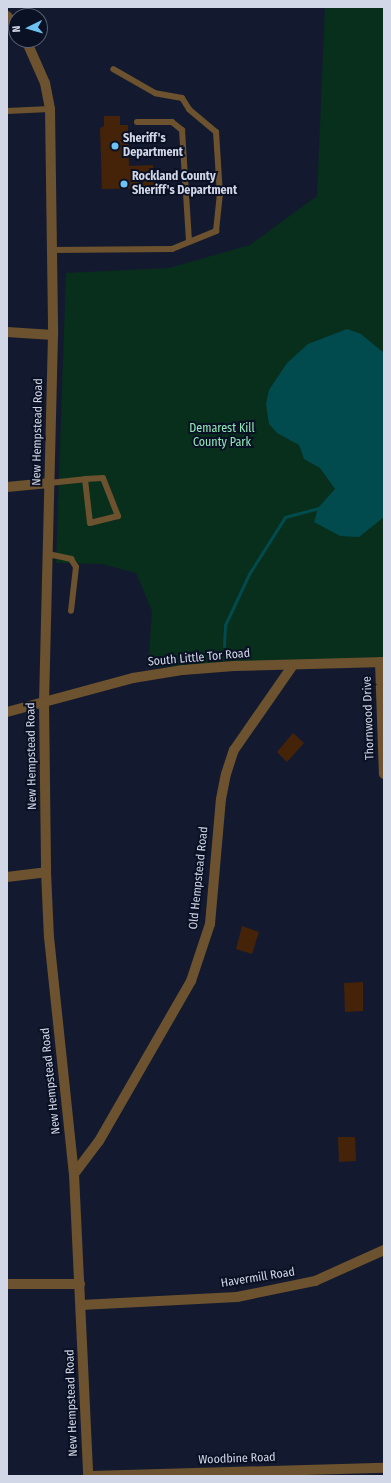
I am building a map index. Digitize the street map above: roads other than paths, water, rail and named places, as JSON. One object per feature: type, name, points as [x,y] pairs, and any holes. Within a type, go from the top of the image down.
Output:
[{"type":"street","name":"New Hempstead Road","points":[[30,48],[45,83],[50,109],[53,335],[44,701],[46,872],[49,937],[74,1174],[82,1305],[89,1476]]},
{"type":"street","points":[[7,332],[53,335]]},
{"type":"street","points":[[7,487],[49,483]]},
{"type":"street","name":"South Little Tor Road","points":[[7,712],[133,678],[183,670],[234,666],[293,666],[382,662]]},
{"type":"street","name":"Thornwood Drive","points":[[382,662],[384,774]]},
{"type":"street","name":"Old Hempstead Road","points":[[74,1174],[99,1142],[191,981],[210,924],[220,799],[226,774],[234,750],[293,666]]},
{"type":"street","points":[[7,877],[46,872]]},
{"type":"street","name":"Havermill Road","points":[[82,1305],[237,1297],[315,1281],[384,1250]]},
{"type":"street","points":[[7,1284],[80,1284]]},
{"type":"street","name":"Woodbine Road","points":[[89,1476],[384,1468]]},
{"type":"lane","points":[[52,250],[172,249],[216,231],[220,195],[216,132],[189,108],[182,98],[155,93],[113,68]]},
{"type":"lane","points":[[7,110],[50,109]]},
{"type":"lane","points":[[137,122],[172,122],[182,130],[189,242]]},
{"type":"lane","points":[[49,483],[85,479],[103,478],[118,516],[90,523],[85,479]]},
{"type":"lane","points":[[48,554],[71,559],[76,568],[71,611]]},
{"type":"waterway","points":[[384,20],[384,29]]},
{"type":"waterway","points":[[224,646],[225,625],[249,574],[285,517],[318,508]]},
{"type":"place","name":"Sheriff's Department","points":[[115,146]]},
{"type":"place","name":"Rockland County Sheriff's Department","points":[[124,184]]},
{"type":"park label","name":"Demarest Kill County Park","points":[[222,436]]}]
